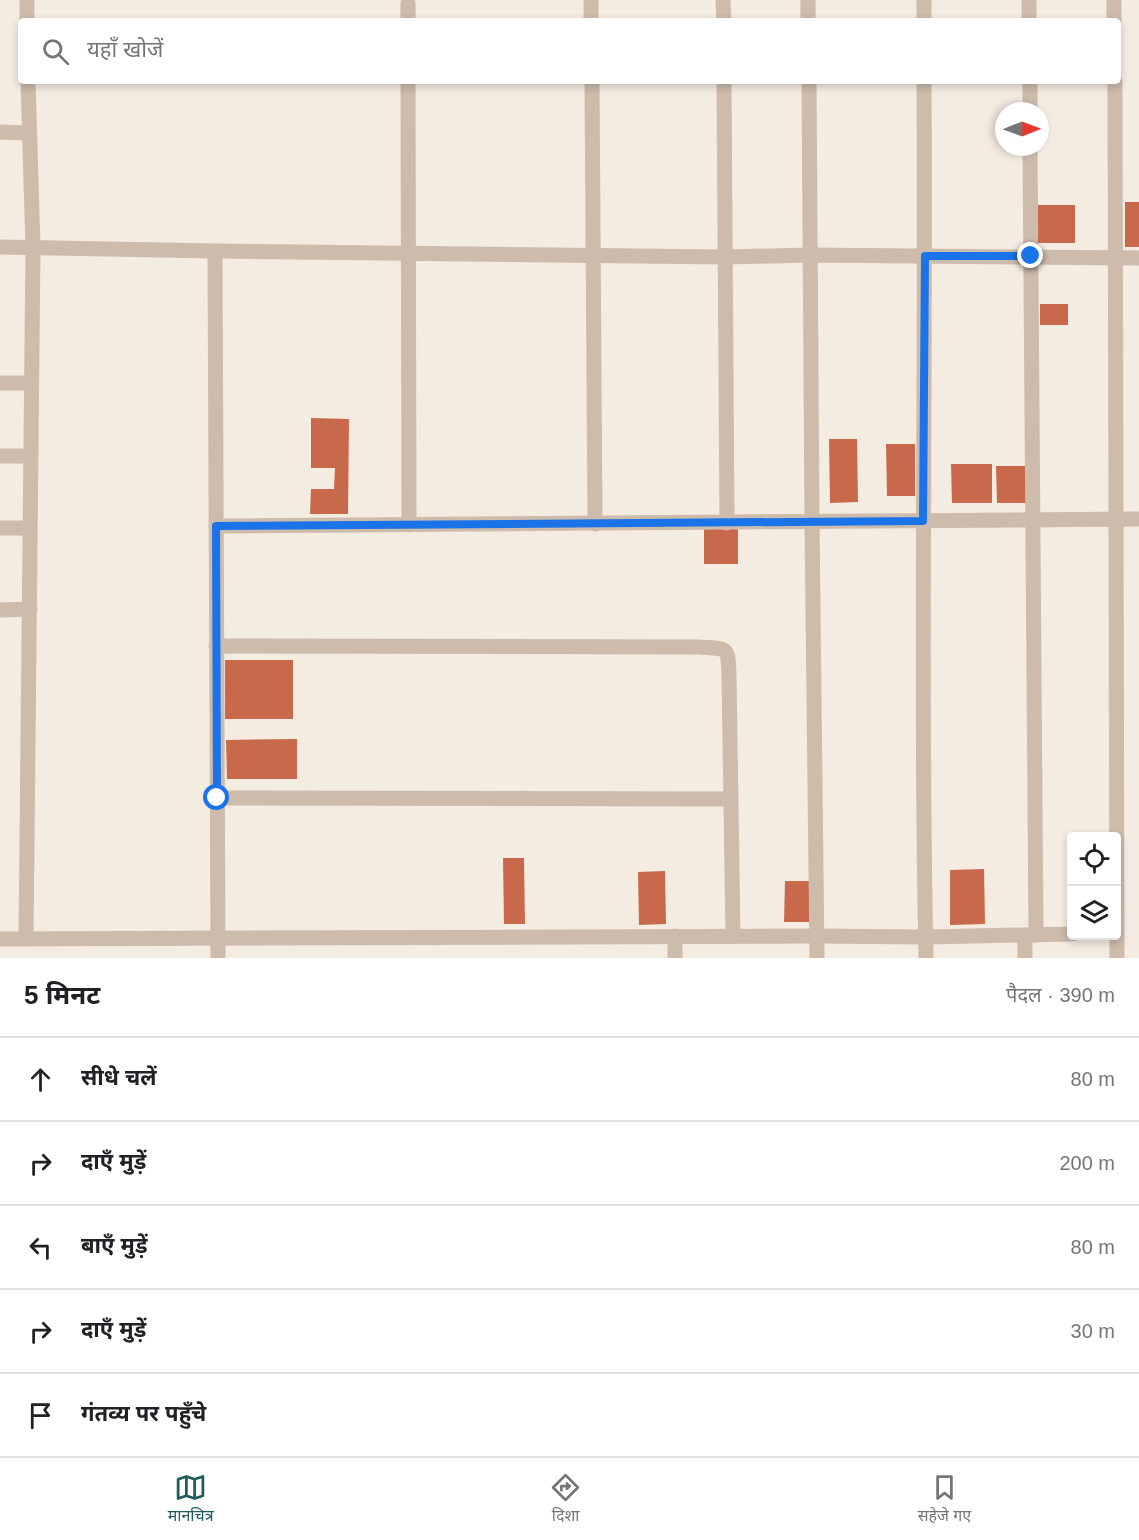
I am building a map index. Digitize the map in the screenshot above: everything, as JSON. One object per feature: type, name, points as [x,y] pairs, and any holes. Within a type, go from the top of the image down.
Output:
[{"type":"street","points":[[27,0],[27,18]]},
{"type":"street","points":[[591,0],[591,18]]},
{"type":"street","points":[[723,0],[724,18]]},
{"type":"street","points":[[808,0],[808,18]]},
{"type":"street","points":[[924,0],[924,18]]},
{"type":"street","points":[[1029,0],[1029,18]]},
{"type":"street","points":[[1114,0],[1114,18]]},
{"type":"street","points":[[408,4],[408,18]]},
{"type":"street","points":[[26,939],[33,248],[28,84]]},
{"type":"street","points":[[408,84],[409,525]]},
{"type":"street","points":[[592,84],[595,524]]},
{"type":"street","points":[[724,84],[728,523]]},
{"type":"street","points":[[809,84],[817,958]]},
{"type":"street","points":[[924,84],[923,521],[926,958]]},
{"type":"street","points":[[1030,84],[1030,102]]},
{"type":"street","points":[[1115,84],[1117,886]]},
{"type":"street","points":[[0,132],[29,133]]},
{"type":"street","points":[[1025,958],[1030,935],[1033,520],[1030,156]]},
{"type":"street","points":[[0,247],[409,254],[1139,258]]},
{"type":"street","points":[[215,251],[218,958]]},
{"type":"street","points":[[0,383],[31,383]]},
{"type":"street","points":[[0,456],[30,456]]},
{"type":"street","points":[[216,526],[1139,519]]},
{"type":"street","points":[[0,528],[30,528]]},
{"type":"street","points":[[0,610],[30,609]]},
{"type":"street","points":[[216,646],[675,647],[720,649],[726,652],[729,660],[733,936]]},
{"type":"street","points":[[217,798],[730,799]]},
{"type":"street","points":[[0,939],[926,937],[1067,934]]},
{"type":"street","points":[[675,936],[675,958]]},
{"type":"street","points":[[1117,940],[1117,958]]},
{"type":"building","points":[[1125,202],[1139,202],[1139,247],[1125,247]]},
{"type":"building","points":[[1038,205],[1075,205],[1075,243],[1038,243]]},
{"type":"building","points":[[1040,304],[1068,304],[1068,325],[1040,325]]},
{"type":"building","points":[[311,418],[349,419],[348,514],[310,514],[311,489],[334,489],[335,468],[311,468]]},
{"type":"building","points":[[829,439],[857,439],[858,502],[830,503]]},
{"type":"building","points":[[886,444],[915,444],[915,496],[887,496]]},
{"type":"building","points":[[951,464],[992,464],[992,503],[952,503]]},
{"type":"building","points":[[996,466],[1031,466],[1031,503],[997,503]]},
{"type":"building","points":[[704,523],[738,523],[738,564],[704,564]]},
{"type":"building","points":[[225,660],[293,660],[293,719],[225,719]]},
{"type":"building","points":[[297,739],[297,779],[227,779],[226,740]]},
{"type":"building","points":[[503,858],[524,858],[525,924],[504,924]]},
{"type":"building","points":[[984,869],[985,924],[950,925],[950,870]]},
{"type":"building","points":[[665,871],[666,924],[639,925],[638,872]]},
{"type":"building","points":[[785,881],[814,881],[813,922],[784,922]]},
{"type":"route","points":[[217,798],[216,526],[923,521],[925,256],[1031,256]]}]
